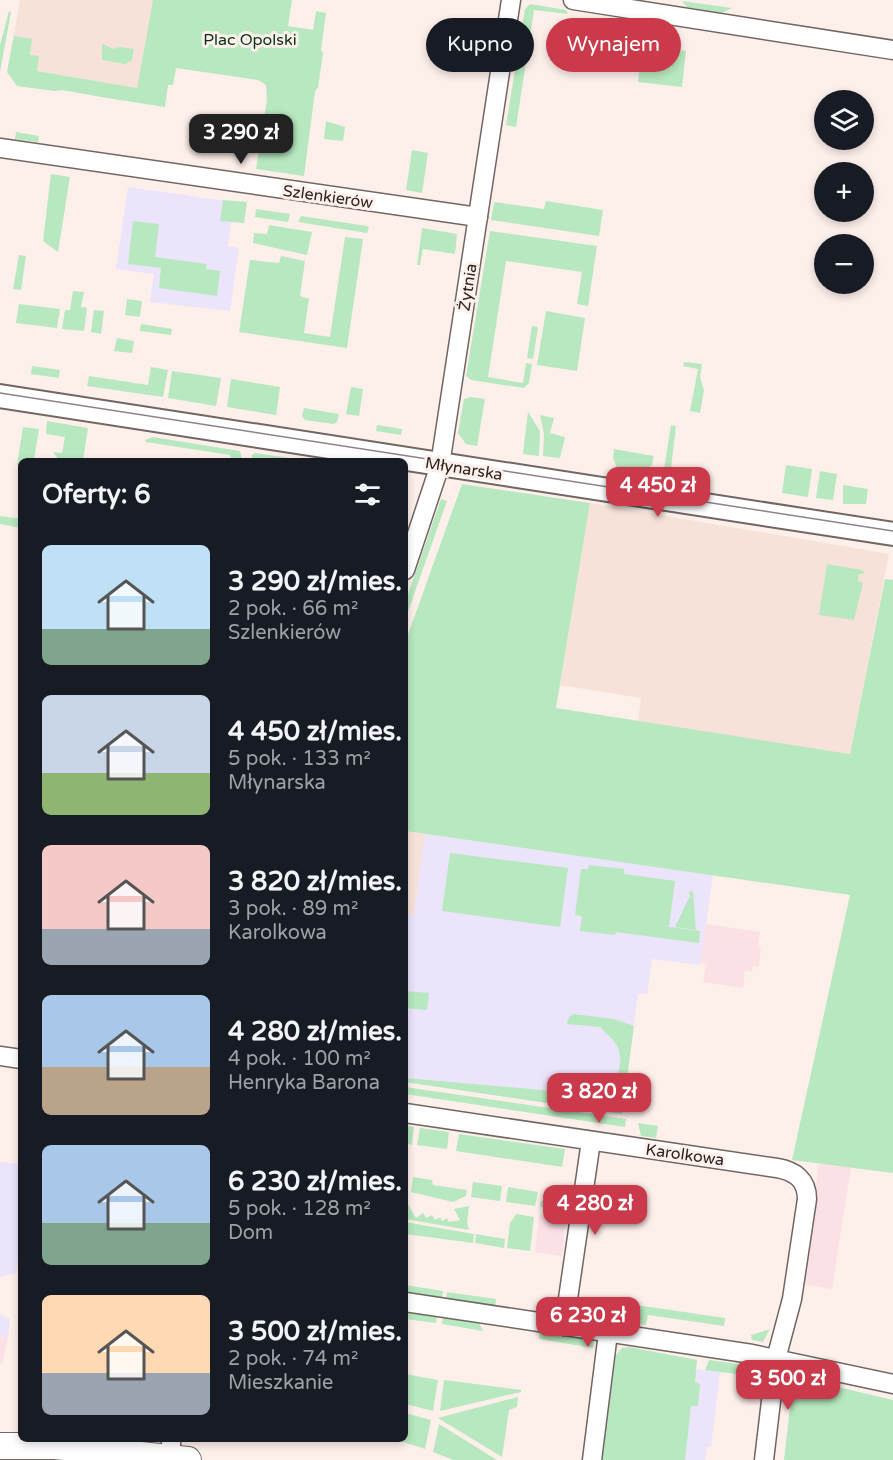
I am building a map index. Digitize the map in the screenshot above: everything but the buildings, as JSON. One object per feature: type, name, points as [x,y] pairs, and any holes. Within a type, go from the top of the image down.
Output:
[{"type":"main road","points":[[0,1446],[56,1446],[175,1454]]},
{"type":"street","name":"Żytnia","points":[[408,561],[440,465],[511,0]]},
{"type":"street","points":[[573,0],[893,50]]},
{"type":"street","name":"Szlenkierów","points":[[0,148],[478,218]]},
{"type":"street","name":"Młynarska","points":[[0,396],[395,458]]},
{"type":"street","name":"Młynarska","points":[[408,460],[893,534]]},
{"type":"street","points":[[0,1056],[18,1059]]},
{"type":"street","name":"Karolkowa","points":[[408,1113],[787,1169],[803,1181],[807,1199],[792,1299],[776,1359]]},
{"type":"street","points":[[564,1326],[591,1141]]},
{"type":"street","points":[[408,1302],[776,1359],[893,1384]]},
{"type":"street","points":[[592,1460],[608,1333]]},
{"type":"street","points":[[764,1460],[776,1359]]},
{"type":"shaded area","points":[[20,0],[153,0],[137,88],[8,66]]},
{"type":"shaded area","points":[[128,187],[234,202],[228,246],[239,248],[230,311],[150,302],[154,274],[116,269]]},
{"type":"shaded area","points":[[590,503],[889,554],[850,754],[638,722],[641,698],[560,685]]},
{"type":"shaded area","points":[[408,831],[425,834],[414,916],[408,915]]},
{"type":"shaded area","points":[[425,834],[713,875],[700,965],[652,959],[647,994],[638,994],[622,1114],[408,1082],[408,915],[414,915]]},
{"type":"shaded area","points":[[706,924],[760,932],[759,967],[753,966],[752,972],[745,971],[743,988],[703,982],[706,964],[700,963]]},
{"type":"shaded area","points":[[0,1162],[18,1164],[18,1260],[16,1273],[0,1277]]},
{"type":"shaded area","points":[[819,1163],[851,1167],[832,1289],[802,1284]]},
{"type":"shaded area","points":[[539,1215],[566,1218],[562,1256],[535,1252]]},
{"type":"shaded area","points":[[0,1314],[10,1319],[8,1337],[0,1335]]},
{"type":"shaded area","points":[[0,1335],[8,1337],[0,1365]]},
{"type":"shaded area","points":[[615,1360],[720,1372],[711,1447],[707,1447],[705,1460],[602,1460]]},
{"type":"green space","name":"Plac Opolski","points":[[153,0],[292,0],[288,26],[313,30],[316,11],[326,13],[321,50],[323,53],[318,88],[315,91],[304,176],[256,169],[267,100],[266,85],[258,80],[176,68],[173,85],[168,85],[165,107],[62,90],[17,86],[7,72],[14,36],[32,39],[30,55],[39,56],[37,71],[137,88]]},
{"type":"green space","points":[[682,1],[732,8],[722,13],[687,7]]},
{"type":"green space","points":[[530,4],[566,10],[568,14],[534,10],[533,18],[524,18],[525,9]]},
{"type":"green space","points":[[9,11],[11,12],[0,72],[0,45]]},
{"type":"green space","points":[[102,44],[114,49],[119,47],[134,49],[132,60],[125,64],[102,60]]},
{"type":"green space","points":[[681,50],[686,51],[682,87],[638,82],[639,72],[681,72]]},
{"type":"green space","points":[[515,72],[524,72],[516,127],[506,125]]},
{"type":"green space","points":[[326,121],[345,127],[343,141],[324,139]]},
{"type":"green space","points":[[16,132],[39,136],[38,142],[15,139]]},
{"type":"green space","points":[[412,150],[428,153],[422,193],[406,190]]},
{"type":"green space","points":[[51,174],[70,177],[58,252],[43,241]]},
{"type":"green space","points":[[223,200],[247,202],[244,223],[220,221]]},
{"type":"green space","points":[[546,201],[603,210],[599,236],[491,220],[494,202],[544,209]]},
{"type":"green space","points":[[256,209],[290,214],[288,222],[255,217]]},
{"type":"green space","points":[[301,216],[369,228],[367,233],[298,222]]},
{"type":"green space","points":[[133,221],[159,224],[155,257],[207,264],[206,269],[220,271],[217,296],[159,288],[161,268],[128,264]]},
{"type":"green space","points":[[269,225],[312,232],[307,255],[253,243],[254,233],[267,234]]},
{"type":"green space","points":[[422,228],[457,234],[455,254],[423,249],[420,265],[417,265]]},
{"type":"green space","points":[[490,231],[597,246],[588,306],[577,304],[582,272],[506,261],[488,377],[523,383],[526,363],[532,364],[529,383],[524,388],[471,380],[466,376]]},
{"type":"green space","points":[[345,237],[363,239],[347,348],[239,332],[250,260],[279,263],[281,256],[305,261],[300,296],[309,299],[304,333],[330,337]]},
{"type":"green space","points":[[19,255],[26,256],[21,290],[13,289]]},
{"type":"green space","points":[[73,291],[84,292],[81,307],[87,308],[84,331],[62,329],[65,310],[70,310]]},
{"type":"green space","points":[[127,299],[142,301],[140,317],[125,315]]},
{"type":"green space","points":[[19,304],[60,309],[57,328],[16,323]]},
{"type":"green space","points":[[94,310],[104,311],[101,334],[91,332]]},
{"type":"green space","points":[[546,311],[585,318],[577,371],[537,365]]},
{"type":"green space","points":[[141,324],[172,329],[171,335],[140,331]]},
{"type":"green space","points":[[532,326],[538,327],[533,359],[527,358]]},
{"type":"green space","points":[[117,338],[134,341],[132,353],[114,351]]},
{"type":"green space","points":[[684,362],[702,364],[700,377],[704,390],[700,413],[690,411],[698,369],[683,366]]},
{"type":"green space","points":[[32,366],[60,370],[59,378],[31,374]]},
{"type":"green space","points":[[151,367],[168,370],[163,397],[87,386],[89,376],[148,385]]},
{"type":"green space","points":[[172,371],[221,378],[216,406],[168,398]]},
{"type":"green space","points":[[231,379],[280,387],[276,415],[227,407]]},
{"type":"green space","points":[[351,387],[363,389],[359,416],[346,414]]},
{"type":"green space","points":[[471,397],[485,399],[477,446],[466,444],[458,433],[464,399]]},
{"type":"green space","points":[[304,408],[339,414],[337,422],[334,424],[305,420],[302,416]]},
{"type":"green space","points":[[528,412],[540,431],[539,456],[523,454]]},
{"type":"green space","points":[[540,415],[554,418],[550,433],[565,437],[560,458],[543,456],[544,434]]},
{"type":"green space","points":[[47,421],[88,428],[83,458],[58,458],[53,452],[62,453],[65,437],[46,434]]},
{"type":"green space","points":[[377,425],[402,429],[401,435],[376,431]]},
{"type":"green space","points":[[671,425],[676,426],[670,476],[663,475]]},
{"type":"green space","points":[[23,427],[39,429],[34,458],[18,458]]},
{"type":"green space","points":[[153,437],[240,451],[242,458],[231,458],[230,455],[145,440]]},
{"type":"green space","points":[[614,449],[654,456],[652,465],[641,472],[617,468],[613,458]]},
{"type":"green space","points":[[255,453],[289,458],[252,458]]},
{"type":"green space","points":[[786,465],[812,469],[808,497],[782,493]]},
{"type":"green space","points":[[676,469],[699,472],[698,481],[675,477]]},
{"type":"green space","points":[[820,471],[837,474],[833,500],[816,498]]},
{"type":"green space","points":[[462,484],[590,503],[556,708],[850,754],[885,579],[893,580],[893,1173],[792,1160],[850,895],[408,831],[408,635]]},
{"type":"green space","points":[[843,485],[868,489],[866,504],[843,504]]},
{"type":"green space","points":[[441,499],[447,501],[408,612],[408,594]]},
{"type":"green space","points":[[0,516],[18,519],[18,527],[0,524]]},
{"type":"green space","points":[[827,564],[862,570],[865,574],[859,574],[858,581],[863,583],[854,620],[819,615]]},
{"type":"green space","points":[[450,853],[568,868],[560,927],[442,911]]},
{"type":"green space","points":[[589,865],[624,869],[624,874],[675,881],[669,927],[700,931],[699,943],[616,932],[615,935],[580,931],[582,916],[575,915],[581,869],[588,869]]},
{"type":"green space","points":[[693,891],[696,930],[675,927],[690,896],[689,892]]},
{"type":"green space","points":[[408,991],[429,993],[427,1010],[408,1008]]},
{"type":"green space","points":[[573,1014],[614,1019],[634,1026],[622,1114],[408,1082],[408,1078],[595,1093],[610,1084],[619,1070],[620,1061],[616,1044],[601,1027],[567,1024],[569,1017]]},
{"type":"green space","points":[[408,1087],[626,1119],[625,1127],[408,1094]]},
{"type":"green space","points":[[638,1123],[658,1126],[656,1138],[641,1136]]},
{"type":"green space","points":[[408,1126],[414,1127],[412,1145],[408,1144]]},
{"type":"green space","points":[[420,1128],[449,1132],[447,1149],[417,1145]]},
{"type":"green space","points":[[459,1134],[565,1149],[562,1167],[456,1151]]},
{"type":"green space","points":[[413,1177],[432,1180],[433,1185],[467,1190],[466,1196],[453,1202],[411,1192]]},
{"type":"green space","points":[[473,1182],[502,1186],[500,1201],[471,1197]]},
{"type":"green space","points":[[508,1187],[538,1192],[535,1206],[506,1202]]},
{"type":"green space","points":[[541,1201],[568,1204],[567,1210],[540,1207]]},
{"type":"green space","points":[[408,1204],[416,1218],[423,1213],[426,1218],[432,1215],[435,1220],[440,1217],[442,1221],[447,1218],[449,1222],[460,1220],[454,1209],[469,1206],[467,1223],[469,1230],[408,1220]]},
{"type":"green space","points":[[516,1214],[534,1217],[530,1251],[507,1248],[510,1223]]},
{"type":"green space","points":[[408,1223],[474,1234],[473,1243],[408,1234]]},
{"type":"green space","points":[[476,1234],[505,1239],[504,1248],[475,1243]]},
{"type":"green space","points":[[408,1285],[443,1291],[442,1298],[408,1293]]},
{"type":"green space","points":[[447,1292],[496,1299],[495,1306],[446,1299]]},
{"type":"green space","points":[[595,1299],[725,1318],[724,1326],[648,1315],[646,1325],[592,1317]]},
{"type":"green space","points":[[408,1311],[437,1316],[436,1323],[408,1319]]},
{"type":"green space","points":[[443,1317],[479,1323],[483,1331],[442,1324]]},
{"type":"green space","points":[[770,1329],[763,1342],[752,1340],[751,1335]]},
{"type":"green space","points":[[540,1332],[594,1340],[593,1348],[539,1339]]},
{"type":"green space","points":[[629,1347],[697,1360],[695,1382],[700,1384],[698,1406],[691,1406],[685,1460],[602,1460],[615,1356],[622,1348]]},
{"type":"green space","points":[[709,1360],[738,1364],[736,1374],[705,1370]]},
{"type":"green space","points":[[408,1375],[438,1380],[433,1411],[408,1405]]},
{"type":"green space","points":[[804,1379],[893,1400],[893,1460],[784,1460],[792,1389]]},
{"type":"green space","points":[[444,1380],[521,1390],[521,1392],[440,1411]]},
{"type":"green space","points":[[518,1397],[517,1407],[509,1410],[502,1457],[438,1418]]},
{"type":"green space","points":[[408,1414],[431,1420],[425,1449],[403,1442],[408,1442]]},
{"type":"green space","points":[[439,1424],[497,1460],[454,1460],[433,1452]]},
{"type":"tram line","points":[[0,393],[893,531]]}]
